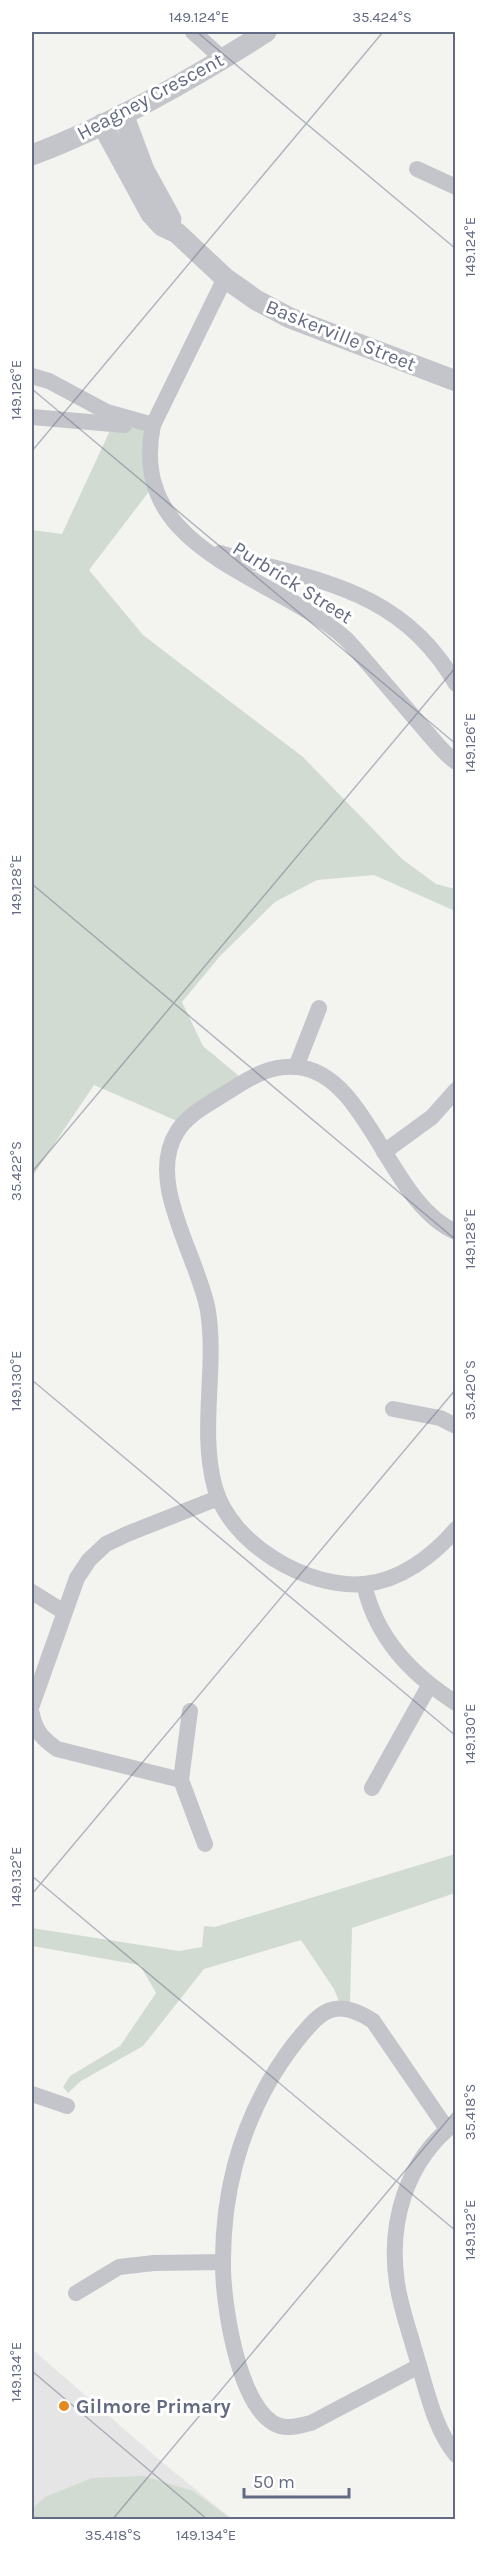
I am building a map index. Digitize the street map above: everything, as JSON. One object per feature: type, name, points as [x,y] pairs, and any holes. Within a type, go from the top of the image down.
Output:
[{"type":"street","points":[[193,32],[223,59]]},
{"type":"street","name":"Heagney Crescent","points":[[32,155],[123,114],[223,59],[266,32]]},
{"type":"street","name":"Baskerville Street","points":[[123,114],[144,170],[177,233]]},
{"type":"street","name":"Baskerville Street","points":[[102,124],[151,214],[162,226],[177,233],[225,278],[256,300],[290,318],[456,381]]},
{"type":"street","points":[[417,169],[456,187]]},
{"type":"street","name":"Purbrick Street","points":[[225,278],[148,424],[149,464],[159,498],[174,522],[201,548],[320,619],[346,639],[433,739],[456,762]]},
{"type":"street","points":[[32,376],[49,381],[107,412],[148,424]]},
{"type":"street","points":[[32,417],[127,425],[148,424]]},
{"type":"street","name":"Purbrick Street","points":[[201,548],[338,585],[367,598],[395,614],[418,635],[430,647],[456,684]]},
{"type":"street","points":[[296,1067],[319,1008]]},
{"type":"street","points":[[456,1232],[433,1218],[412,1195],[338,1085],[322,1075],[296,1067],[276,1068],[258,1073],[191,1115],[177,1131],[169,1150],[166,1172],[170,1195],[200,1280],[207,1311],[210,1343],[210,1461],[218,1498],[237,1526],[253,1543],[281,1563],[322,1580],[364,1584],[406,1571],[430,1556],[456,1529]]},
{"type":"street","points":[[384,1152],[432,1117],[456,1090]]},
{"type":"street","points":[[393,1409],[440,1418],[456,1426]]},
{"type":"street","points":[[32,1705],[77,1578],[90,1560],[106,1544],[127,1533],[218,1498]]},
{"type":"street","points":[[364,1584],[375,1619],[391,1646],[411,1670],[429,1686],[456,1703]]},
{"type":"street","points":[[32,1593],[64,1612]]},
{"type":"street","points":[[372,1788],[429,1686]]},
{"type":"street","points":[[190,1711],[181,1780],[205,1844]]},
{"type":"street","points":[[32,1722],[43,1739],[57,1749],[181,1780]]},
{"type":"street","points":[[419,2366],[311,2423],[292,2427],[281,2426],[270,2421],[254,2403],[236,2352],[229,2322],[223,2262],[235,2166],[250,2121],[283,2059],[316,2017],[326,2010],[346,2008],[373,2021],[451,2126],[424,2155],[411,2176],[400,2204],[394,2234],[396,2282],[419,2366],[442,2434],[456,2455]]},
{"type":"street","points":[[32,2094],[67,2106]]},
{"type":"street","points":[[76,2293],[119,2266],[223,2262]]},
{"type":"shaded area","points":[[113,424],[153,425],[154,485],[89,570],[143,635],[303,757],[402,859],[436,884],[455,889],[455,911],[374,875],[317,880],[275,902],[221,955],[182,1002],[203,1046],[245,1081],[184,1124],[94,1085],[32,1177],[32,530],[62,534]]},
{"type":"shaded area","points":[[455,1854],[455,1893],[352,1928],[350,2006],[340,2004],[334,1989],[301,1940],[204,1969],[143,2046],[81,2081],[68,2093],[63,2087],[70,2076],[120,2046],[156,1993],[140,1965],[32,1946],[32,1928],[179,1951],[202,1947],[204,1926],[215,1927]]},
{"type":"shaded area","name":"Gilmore Primary","points":[[32,2349],[163,2463],[232,2519],[32,2519]]},
{"type":"shaded area","points":[[144,2476],[193,2491],[231,2519],[32,2519],[32,2509],[45,2497],[92,2478]]},
{"type":"place","name":"Gilmore Primary","points":[[64,2406]]}]
